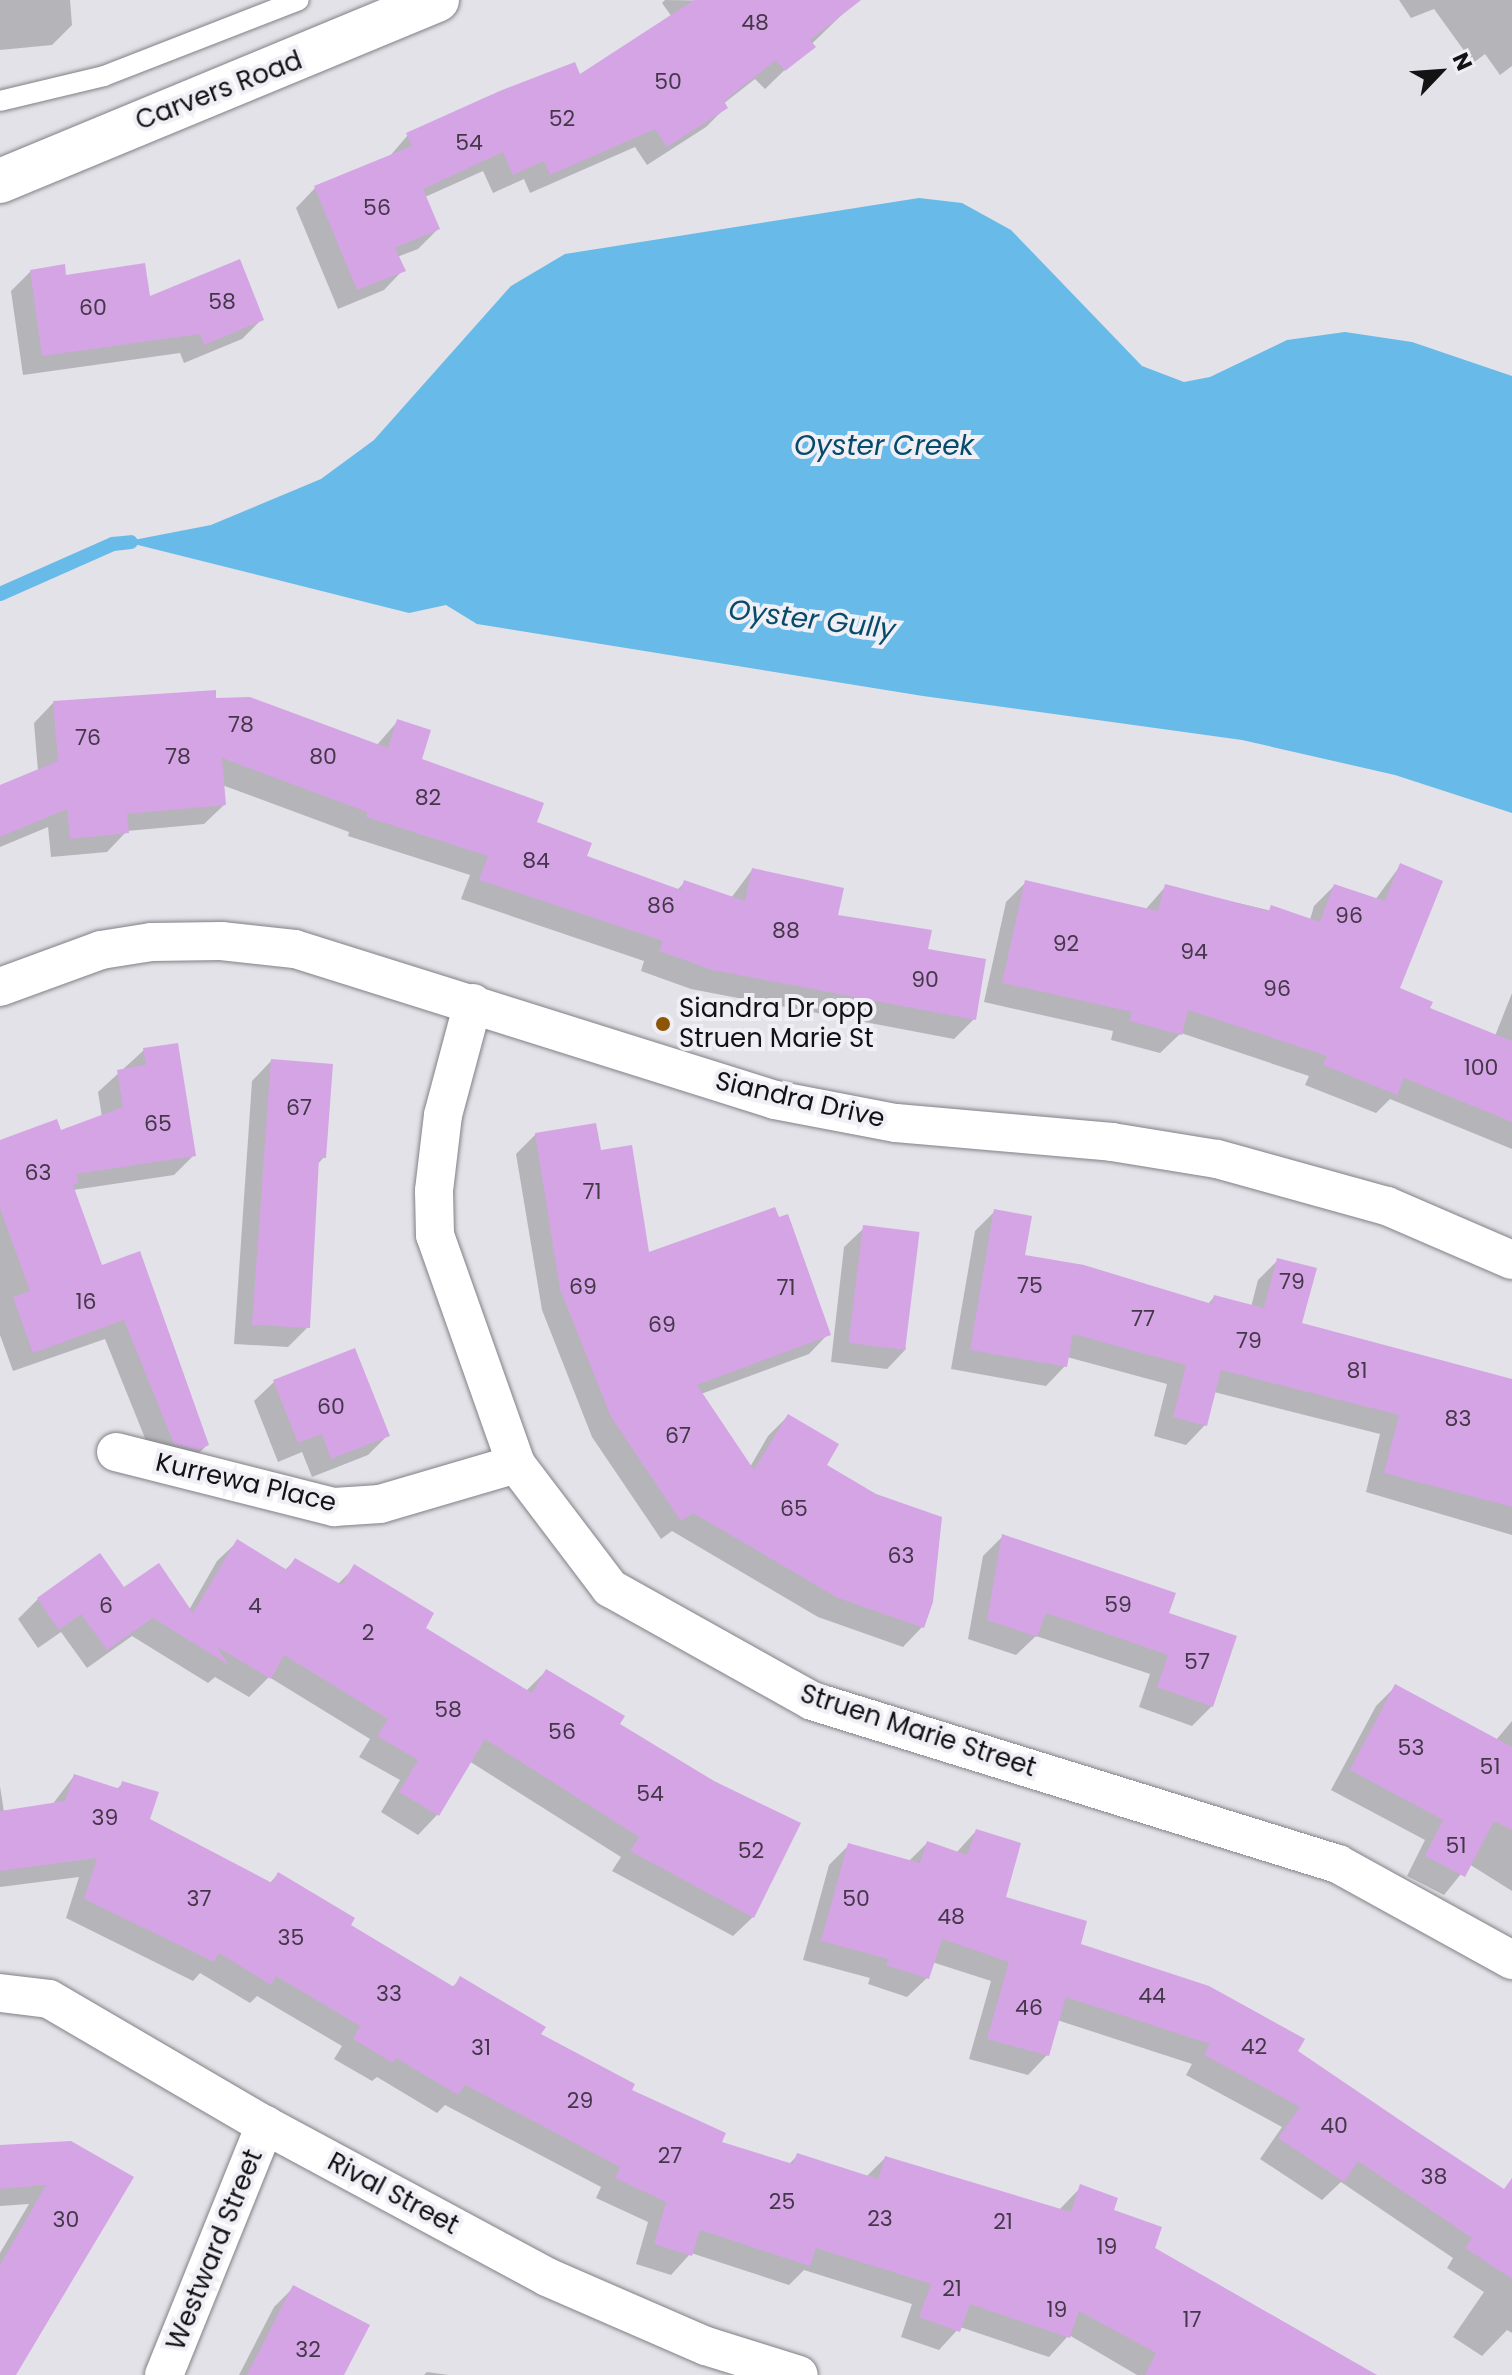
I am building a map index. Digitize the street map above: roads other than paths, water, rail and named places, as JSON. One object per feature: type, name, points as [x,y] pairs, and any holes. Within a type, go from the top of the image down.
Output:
[{"type":"street","name":"Carvers Road","points":[[0,181],[437,0]]},
{"type":"street","name":"Siandra Drive","points":[[0,987],[101,950],[151,942],[221,941],[295,949],[775,1100],[896,1123],[1112,1142],[1298,1178],[1387,1206],[1512,1260]]},
{"type":"street","name":"Struen Marie Street","points":[[473,1003],[443,1115],[434,1191],[435,1235],[516,1464],[610,1588],[812,1701],[1338,1864],[1512,1960]]},
{"type":"street","name":"Kurrewa Place","points":[[116,1452],[334,1507],[380,1504],[516,1464]]},
{"type":"street","name":"Rival Street","points":[[0,1993],[49,1999],[265,2125],[547,2277],[706,2346],[799,2375]]},
{"type":"street","name":"Westward Street","points":[[164,2375],[265,2125]]},
{"type":"lane","points":[[0,101],[104,76],[299,0]]},
{"type":"water","name":"Oyster Creek","points":[[919,198],[962,203],[1011,230],[1142,366],[1184,382],[1210,377],[1287,340],[1345,332],[1412,342],[1512,376],[1512,813],[1395,775],[1242,740],[923,696],[477,624],[446,605],[409,613],[138,545],[113,544],[211,525],[321,479],[374,440],[511,286],[565,254]]},
{"type":"waterway","name":"Oyster Creek","points":[[0,594],[113,544],[131,542]]},
{"type":"place","name":"Siandra Dr opp Struen Marie St","points":[[663,1024]]},
{"type":"water label","name":"Oyster Gully","points":[[812,620]]}]
